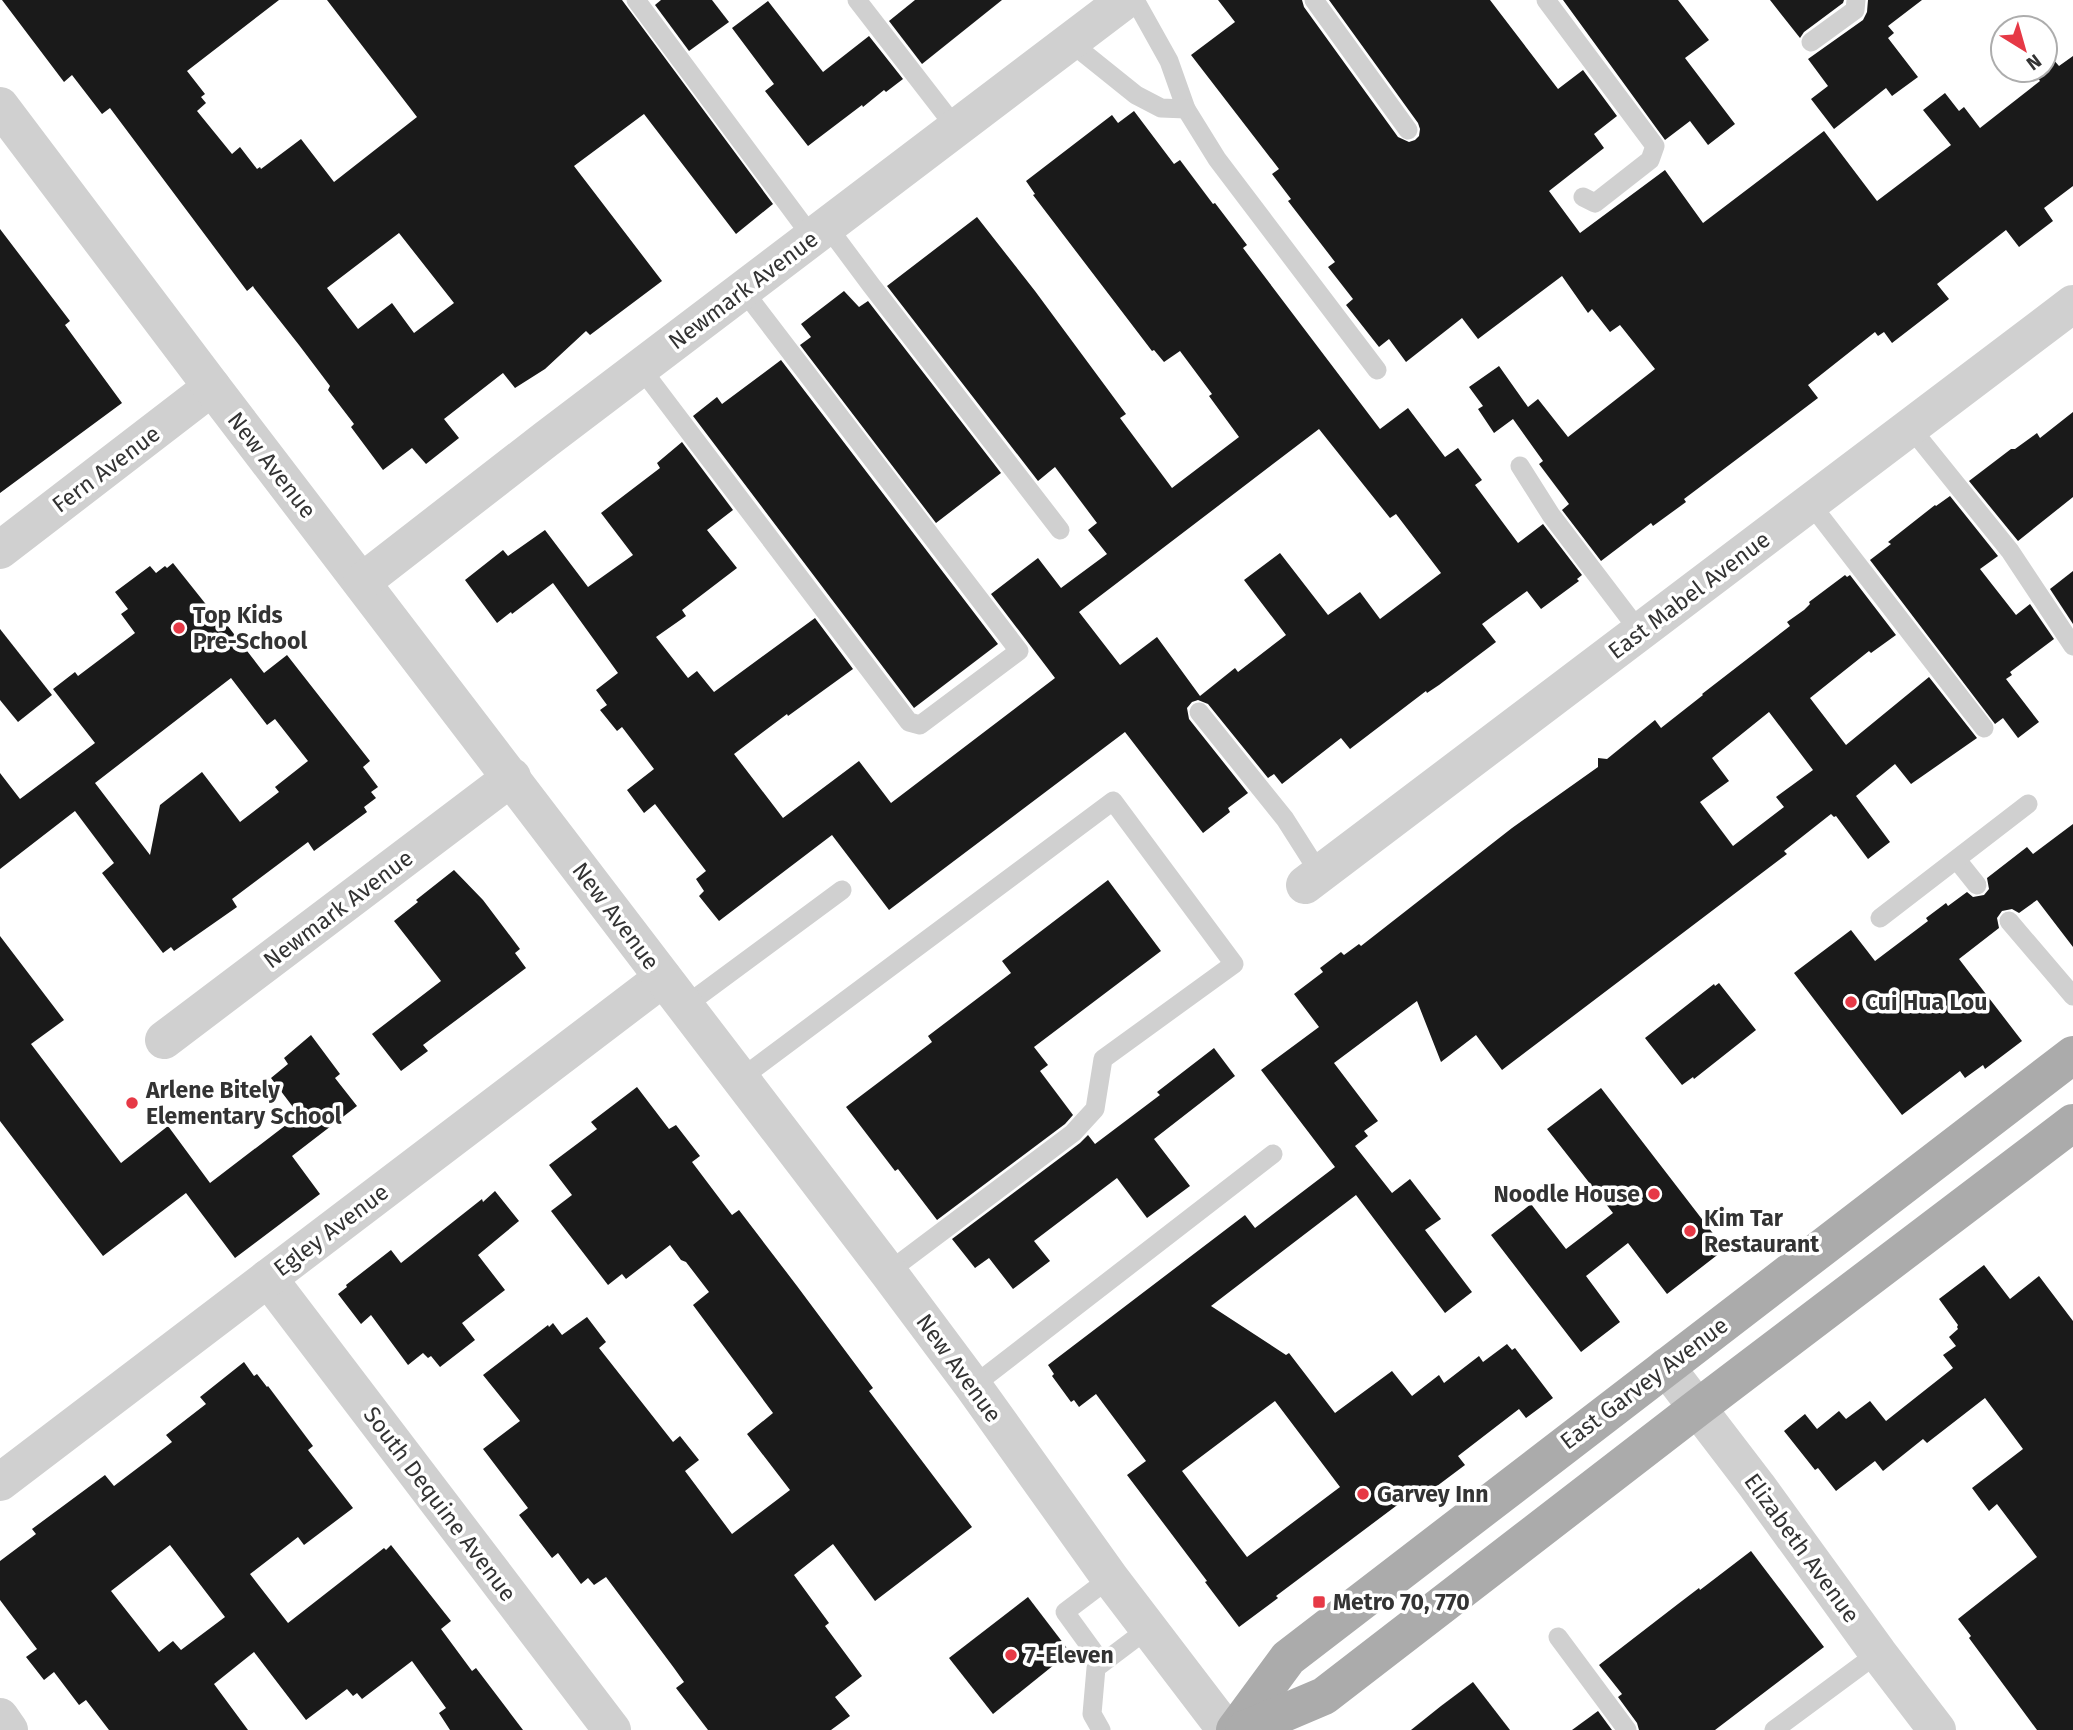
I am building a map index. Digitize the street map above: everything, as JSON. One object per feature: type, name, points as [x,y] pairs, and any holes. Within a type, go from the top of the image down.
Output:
[{"type":"main road","name":"East Garvey Avenue","points":[[1235,1730],[1288,1658],[2073,1055]]},
{"type":"main road","points":[[1244,1730],[1324,1696],[2073,1123]]},
{"type":"street","name":"Newmark Avenue","points":[[362,582],[640,367],[1125,0]]},
{"type":"street","name":"New Avenue","points":[[0,106],[888,1272],[1110,1578],[1226,1730]]},
{"type":"street","name":"East Mabel Avenue","points":[[1313,879],[1910,427],[2070,313]]},
{"type":"street","name":"Fern Avenue","points":[[0,550],[212,387]]},
{"type":"street","name":"Newmark Avenue","points":[[164,1040],[512,777]]},
{"type":"street","name":"Egley Avenue","points":[[0,1482],[268,1278],[674,992]]},
{"type":"street","name":"South Dequine Avenue","points":[[268,1278],[612,1730]]},
{"type":"street","name":"Elizabeth Avenue","points":[[1666,1367],[1750,1476],[1937,1730]]},
{"type":"street","points":[[0,1717],[9,1730]]},
{"type":"lane","points":[[636,0],[1060,530]]},
{"type":"lane","points":[[857,0],[956,128]]},
{"type":"lane","points":[[1135,0],[1169,61],[1186,109],[1217,159],[1377,370]]},
{"type":"lane","points":[[1314,0],[1408,130]]},
{"type":"lane","points":[[1546,0],[1655,146],[1650,160],[1595,203],[1583,197]]},
{"type":"lane","points":[[1811,42],[1854,10],[1856,0]]},
{"type":"lane","points":[[1070,42],[1136,95],[1161,108],[1186,109]]},
{"type":"lane","points":[[640,367],[909,722],[920,724],[1019,651],[743,290]]},
{"type":"lane","points":[[1910,427],[2010,551],[2073,646]]},
{"type":"lane","points":[[1520,466],[1551,515],[1640,632]]},
{"type":"lane","points":[[1810,503],[1984,728]]},
{"type":"lane","points":[[1199,712],[1285,819],[1313,879]]},
{"type":"lane","points":[[740,1079],[1113,801],[1234,964],[1103,1059],[1095,1109],[1073,1133],[888,1272]]},
{"type":"lane","points":[[1880,918],[2028,804]]},
{"type":"lane","points":[[1957,860],[1977,885]]},
{"type":"lane","points":[[674,992],[842,890]]},
{"type":"lane","points":[[2008,921],[2073,996]]},
{"type":"lane","points":[[973,1386],[1273,1154]]},
{"type":"lane","points":[[1102,1663],[1065,1612],[1110,1578]]},
{"type":"lane","points":[[1101,1730],[1092,1714],[1096,1668],[1149,1628]]},
{"type":"lane","points":[[1558,1637],[1627,1730]]},
{"type":"lane","points":[[1774,1730],[1878,1653]]},
{"type":"building","points":[[2,0],[279,0],[187,71],[205,94],[201,97],[206,103],[197,111],[232,154],[240,147],[257,169],[261,169],[301,139],[334,182],[417,117],[327,0],[622,0],[773,204],[736,234],[644,114],[574,166],[662,281],[590,335],[586,331],[545,369],[515,388],[503,373],[444,419],[459,438],[426,464],[412,448],[383,470],[351,427],[354,424],[328,390],[330,386],[253,286],[247,291],[110,108],[102,114],[72,75],[64,82]],"holes":[[[399,233],[454,303],[414,333],[392,303],[358,329],[327,288]]]},
{"type":"building","points":[[661,0],[712,0],[729,22],[689,51],[655,5]]},
{"type":"building","points":[[915,0],[1002,0],[922,64],[889,21]]},
{"type":"building","points":[[1218,0],[1302,0],[1304,7],[1398,137],[1409,142],[1419,136],[1418,123],[1329,0],[1490,0],[1558,89],[1583,70],[1617,116],[1594,134],[1604,148],[1549,191],[1580,233],[1665,170],[1703,223],[1824,131],[1877,201],[1951,145],[1923,110],[1945,93],[1959,111],[1964,107],[1980,128],[2036,84],[2059,84],[2059,66],[2073,56],[2073,186],[2044,208],[2053,221],[2019,247],[2006,230],[1937,284],[1949,299],[1892,343],[1884,332],[1878,336],[1875,332],[1808,385],[1818,398],[1684,499],[1686,502],[1653,526],[1651,523],[1601,561],[1562,510],[1569,504],[1539,464],[1543,461],[1513,419],[1494,433],[1478,409],[1483,406],[1469,387],[1499,366],[1528,407],[1538,399],[1568,437],[1655,369],[1620,325],[1610,332],[1592,309],[1588,313],[1562,276],[1478,339],[1462,318],[1406,362],[1389,339],[1379,347],[1346,305],[1353,299],[1328,267],[1335,262],[1288,201],[1291,199],[1272,174],[1279,169],[1191,55],[1235,22]]},
{"type":"building","points":[[1563,0],[1678,0],[1709,40],[1685,58],[1735,124],[1708,145],[1690,121],[1665,140]]},
{"type":"building","points":[[1770,0],[1844,0],[1800,38]]},
{"type":"building","points":[[1868,0],[1922,0],[1888,26],[1894,33],[1888,38],[1918,77],[1892,96],[1886,88],[1834,129],[1811,99],[1828,86],[1808,59],[1863,20]]},
{"type":"building","points":[[768,1],[823,72],[869,36],[903,79],[863,107],[862,105],[808,146],[765,91],[774,84],[732,28]]},
{"type":"building","points":[[1134,111],[1174,164],[1180,160],[1247,245],[1243,248],[1380,429],[1408,408],[1445,457],[1458,448],[1482,480],[1475,485],[1518,543],[1543,524],[1582,575],[1577,579],[1579,581],[1541,609],[1527,591],[1482,624],[1496,642],[1350,749],[1341,738],[1282,784],[1274,774],[1268,778],[1208,704],[1198,700],[1192,702],[1187,708],[1189,719],[1248,793],[1228,808],[1230,812],[1203,833],[1125,732],[889,910],[832,835],[719,921],[699,896],[704,891],[696,879],[706,871],[655,804],[644,813],[627,790],[654,769],[622,727],[617,731],[600,710],[607,705],[596,690],[618,673],[553,583],[497,623],[465,580],[503,550],[508,556],[545,530],[588,587],[633,555],[601,513],[660,468],[657,463],[682,442],[733,510],[707,530],[737,568],[682,610],[686,616],[656,637],[688,678],[697,671],[714,692],[815,618],[853,669],[734,754],[783,818],[859,761],[891,803],[1055,678],[991,594],[1038,558],[1061,588],[1107,554],[1088,530],[1097,523],[1055,467],[1038,481],[887,286],[977,217],[1126,414],[1120,418],[1172,488],[1239,437],[1180,351],[1164,362],[1152,351],[1033,195],[1035,194],[1026,181],[1112,115],[1118,123]],"holes":[[[1319,429],[1390,518],[1396,514],[1441,573],[1380,619],[1360,592],[1328,615],[1280,553],[1244,580],[1286,635],[1238,672],[1235,668],[1200,696],[1157,637],[1120,665],[1079,612]]]},
{"type":"building","points":[[0,229],[70,321],[65,325],[122,403],[0,493]]},
{"type":"building","points":[[844,291],[859,307],[868,301],[1001,473],[936,523],[800,345],[811,337],[801,324]]},
{"type":"building","points":[[781,360],[998,644],[914,708],[693,416],[717,397],[722,404]]},
{"type":"building","points":[[2073,412],[2073,497],[2018,541],[1969,481],[2011,449],[2037,433],[2040,438]]},
{"type":"building","points":[[1950,496],[1998,556],[1980,569],[2016,615],[2030,604],[2054,639],[2010,672],[2012,675],[2006,679],[2039,722],[2018,738],[2003,718],[1995,724],[1870,560],[1891,544],[1888,542]]},
{"type":"building","points":[[173,563],[264,673],[287,655],[370,761],[363,767],[378,787],[371,792],[376,798],[364,807],[367,812],[314,851],[308,842],[232,899],[237,907],[174,951],[171,947],[163,953],[102,873],[114,863],[75,811],[0,869],[0,773],[20,799],[95,743],[53,689],[75,672],[78,676],[135,633],[121,614],[128,609],[115,592],[150,566],[156,573],[165,566],[167,568]],"holes":[[[231,678],[267,725],[275,719],[308,761],[275,787],[279,792],[240,822],[202,772],[160,805],[150,855],[95,783]]]},
{"type":"building","points":[[2073,571],[2073,624],[2050,589]]},
{"type":"building","points":[[1845,575],[1850,575],[1896,635],[1871,653],[1869,651],[1810,698],[1846,745],[1929,677],[1977,738],[1911,784],[1895,764],[1856,796],[1890,842],[1868,859],[1836,816],[1831,814],[1784,851],[1787,854],[1502,1070],[1476,1035],[1441,1062],[1417,1001],[1334,1063],[1378,1121],[1364,1131],[1368,1136],[1355,1146],[1392,1193],[1410,1179],[1441,1219],[1425,1230],[1472,1292],[1445,1313],[1356,1195],[1211,1306],[1286,1355],[1289,1353],[1335,1413],[1392,1371],[1412,1396],[1439,1375],[1444,1383],[1479,1356],[1483,1362],[1507,1344],[1512,1350],[1515,1348],[1553,1398],[1526,1418],[1519,1409],[1458,1456],[1465,1465],[1417,1501],[1412,1494],[1239,1627],[1127,1475],[1146,1461],[1096,1394],[1079,1407],[1074,1400],[1071,1402],[1052,1376],[1054,1374],[1048,1365],[1245,1215],[1255,1228],[1335,1167],[1261,1070],[1319,1027],[1294,994],[1323,972],[1320,968],[1341,952],[1344,955],[1359,944],[1361,946],[1512,828],[1598,767],[1598,758],[1607,759],[1655,720],[1661,728],[1790,626],[1787,622],[1804,610],[1809,602]],"holes":[[[1769,712],[1813,770],[1776,797],[1784,807],[1733,846],[1700,802],[1729,781],[1712,758]],[[1275,1401],[1340,1487],[1247,1557],[1182,1471]]]},
{"type":"building","points":[[0,629],[52,695],[18,722],[0,700]]},
{"type":"building","points":[[2073,824],[2073,947],[2037,900],[2019,913],[2012,909],[2002,911],[1997,918],[1999,928],[1959,959],[2022,1041],[1985,1069],[1983,1065],[1965,1078],[1960,1071],[1902,1115],[1794,973],[1851,930],[1875,961],[1928,921],[1926,918],[1946,903],[1948,906],[1967,892],[1973,897],[1984,895],[1989,889],[1987,878],[2027,847],[2033,854]]},
{"type":"building","points":[[454,870],[483,900],[520,949],[515,953],[526,968],[423,1045],[428,1051],[401,1071],[372,1034],[441,981],[394,921]]},
{"type":"building","points":[[1108,880],[1161,951],[1034,1047],[1048,1065],[1040,1071],[1073,1115],[1065,1124],[937,1220],[846,1107],[932,1042],[928,1036],[1011,973],[1002,961]]},
{"type":"building","points":[[0,936],[64,1020],[31,1044],[121,1163],[168,1126],[210,1183],[299,1115],[271,1078],[288,1064],[284,1058],[311,1035],[340,1074],[335,1078],[357,1106],[292,1156],[320,1194],[235,1258],[186,1193],[103,1256],[0,1121]]},
{"type":"building","points":[[1719,983],[1756,1030],[1694,1079],[1693,1077],[1682,1085],[1645,1038],[1714,984],[1715,986]]},
{"type":"building","points":[[1214,1048],[1235,1076],[1154,1139],[1190,1186],[1147,1218],[1117,1178],[1034,1241],[1050,1261],[1013,1289],[989,1258],[975,1268],[952,1239],[1088,1135],[1095,1144],[1160,1095],[1157,1092]]},
{"type":"building","points":[[637,1087],[669,1129],[676,1125],[700,1156],[692,1162],[732,1215],[739,1210],[873,1388],[869,1391],[972,1527],[875,1601],[833,1544],[794,1575],[829,1623],[825,1626],[862,1676],[835,1697],[850,1716],[831,1730],[708,1730],[676,1688],[684,1682],[606,1577],[594,1585],[588,1578],[581,1584],[558,1553],[552,1558],[519,1515],[528,1508],[483,1449],[520,1421],[483,1375],[548,1325],[549,1327],[553,1323],[562,1335],[587,1317],[606,1342],[599,1348],[673,1442],[680,1436],[699,1460],[685,1471],[732,1534],[790,1490],[747,1434],[773,1413],[693,1305],[709,1292],[686,1262],[681,1260],[670,1245],[626,1279],[622,1274],[608,1285],[551,1211],[572,1195],[549,1165],[597,1129],[591,1122]]},
{"type":"building","points":[[1601,1088],[1725,1249],[1667,1294],[1628,1243],[1586,1276],[1620,1322],[1581,1352],[1491,1235],[1531,1204],[1566,1249],[1613,1213],[1547,1129]]},
{"type":"building","points":[[495,1191],[519,1221],[478,1255],[505,1290],[462,1323],[475,1340],[440,1367],[431,1356],[428,1358],[423,1353],[408,1365],[371,1315],[361,1324],[338,1294],[391,1250],[401,1263]]},
{"type":"building","points":[[1984,1265],[2010,1299],[2039,1276],[2073,1321],[2073,1730],[2037,1730],[1958,1619],[2037,1557],[1997,1504],[1989,1511],[1972,1488],[2023,1449],[1985,1398],[1927,1443],[1923,1439],[1883,1471],[1875,1461],[1836,1491],[1818,1468],[1815,1470],[1784,1431],[1805,1414],[1817,1429],[1839,1411],[1846,1419],[1870,1401],[1886,1421],[1953,1368],[1943,1355],[1956,1346],[1949,1337],[1958,1329],[1958,1325],[1939,1299]]},
{"type":"building","points":[[244,1362],[254,1376],[257,1374],[268,1386],[313,1446],[308,1450],[353,1508],[304,1545],[298,1537],[250,1574],[288,1623],[391,1545],[451,1621],[441,1629],[472,1671],[476,1668],[523,1730],[450,1730],[439,1713],[446,1708],[412,1661],[362,1699],[357,1693],[353,1696],[347,1689],[306,1720],[254,1652],[214,1684],[248,1730],[109,1730],[86,1700],[79,1705],[54,1672],[44,1680],[26,1657],[37,1649],[0,1600],[0,1561],[36,1534],[32,1529],[105,1475],[114,1486],[172,1442],[166,1435],[206,1404],[200,1397]],"holes":[[[170,1545],[225,1617],[181,1650],[173,1641],[159,1652],[111,1591]]]},
{"type":"building","points":[[1751,1551],[1824,1647],[1715,1730],[1639,1730],[1618,1697],[1622,1694],[1599,1665]]},
{"type":"building","points":[[1028,1597],[1070,1652],[993,1714],[949,1658]]},
{"type":"building","points":[[1473,1682],[1510,1730],[1411,1730],[1441,1706]]},
{"type":"building","points":[[1598,1711],[1612,1730],[1572,1730]]},
{"type":"place","name":"Top Kids Pre-School","points":[[179,628]]},
{"type":"place","name":"Cui Hua Lou","points":[[1851,1002]]},
{"type":"place","name":"Arlene Bitely Elementary School","points":[[132,1103]]},
{"type":"place","name":"Noodle House","points":[[1654,1194]]},
{"type":"place","name":"Kim Tar Restaurant","points":[[1690,1231]]},
{"type":"place","name":"Garvey Inn","points":[[1363,1494]]},
{"type":"place","name":"Metro 70, 770","points":[[1319,1602]]},
{"type":"place","name":"7-Eleven","points":[[1011,1655]]}]
